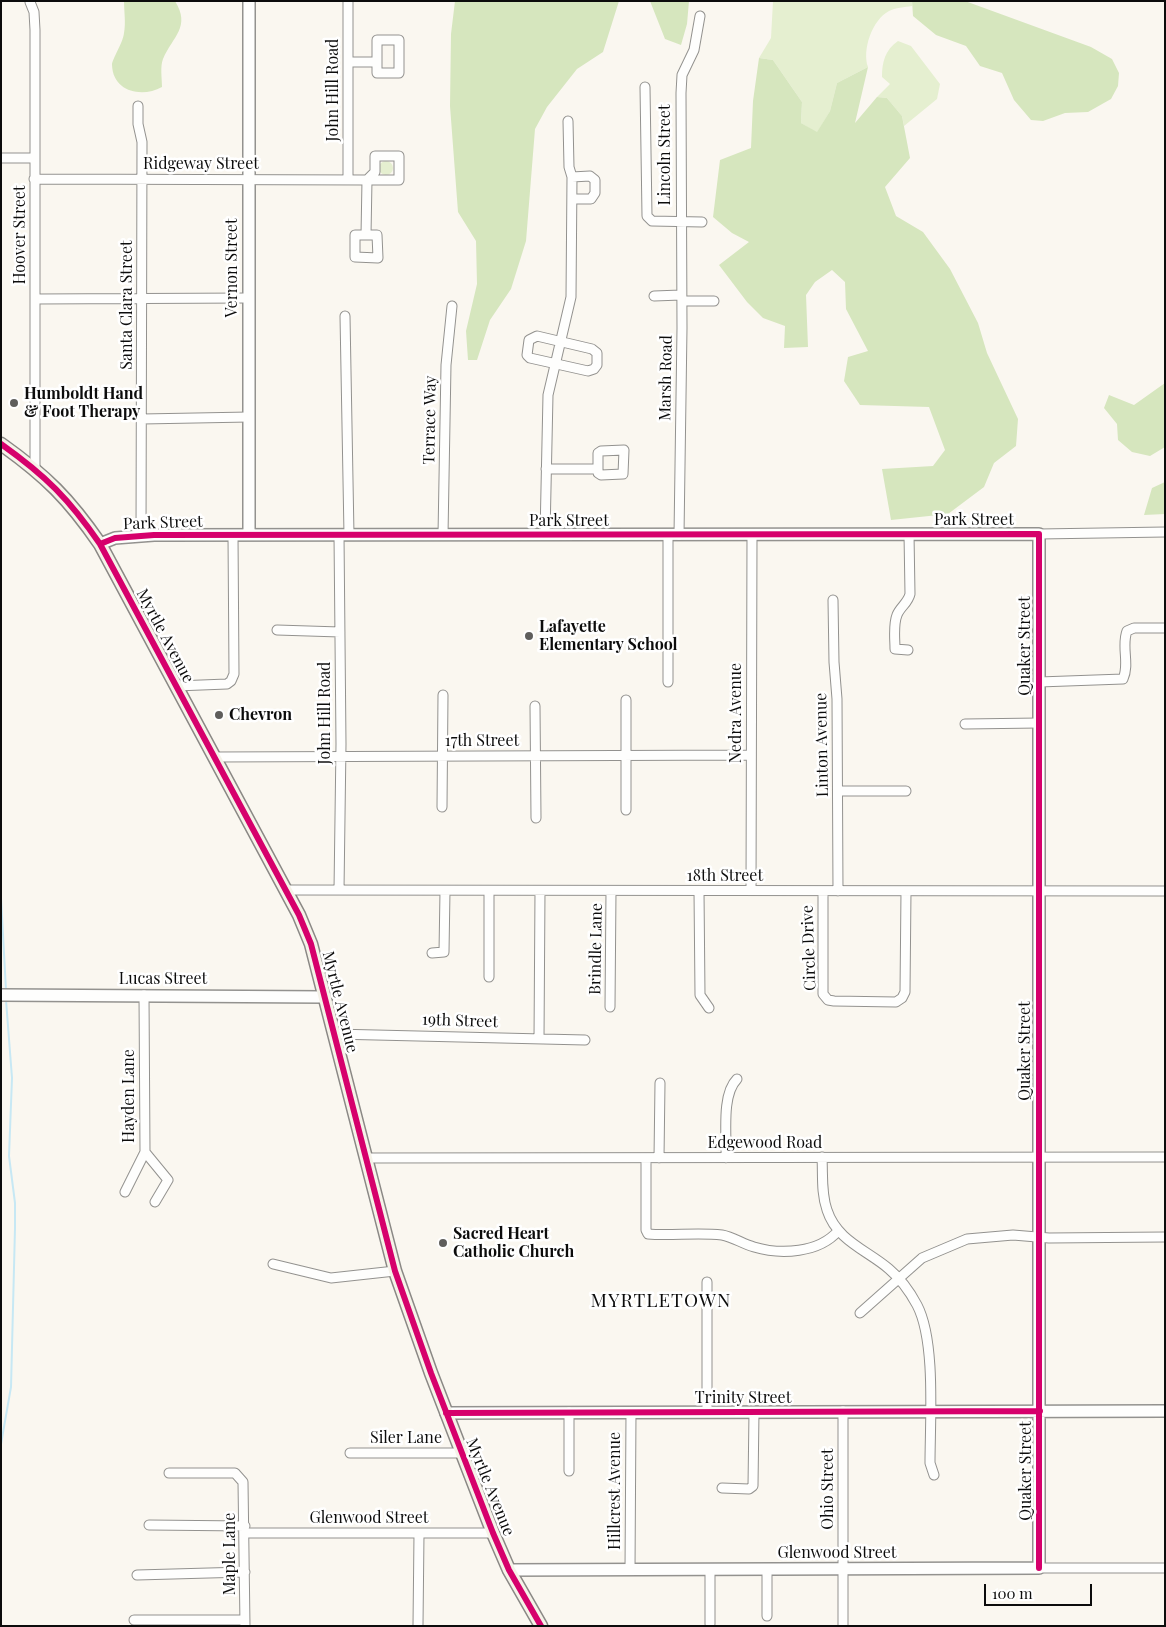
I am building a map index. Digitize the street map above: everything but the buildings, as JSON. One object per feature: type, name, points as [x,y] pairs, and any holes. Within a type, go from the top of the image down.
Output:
[{"type":"main road","name":"Myrtle Avenue","points":[[1,444],[35,468],[75,508],[100,544],[285,890],[311,944],[395,1271],[446,1413],[493,1533],[509,1570],[541,1626]]},
{"type":"street","name":"Vernon Street","points":[[249,1],[249,535]]},
{"type":"street","name":"John Hill Road","points":[[348,1],[348,180]]},
{"type":"street","name":"Hoover Street","points":[[30,2],[34,12],[35,30],[35,468]]},
{"type":"street","name":"Lincoln Street","points":[[644,86],[646,216],[652,221],[680,222],[682,75],[694,50],[700,16]]},
{"type":"street","points":[[377,40],[399,40],[399,73],[377,74],[377,62],[377,40]]},
{"type":"street","points":[[348,62],[377,62]]},
{"type":"street","name":"Santa Clara Street","points":[[138,106],[142,179],[141,536]]},
{"type":"street","points":[[545,535],[548,395],[571,297],[572,177],[569,166],[568,121]]},
{"type":"street","points":[[1,158],[35,158]]},
{"type":"street","points":[[572,177],[590,176],[595,180],[595,193],[591,199],[572,199]]},
{"type":"street","name":"Ridgeway Street","points":[[34,179],[367,180],[366,235]]},
{"type":"street","points":[[680,222],[702,222]]},
{"type":"street","name":"Marsh Road","points":[[674,535],[682,298],[680,222]]},
{"type":"street","points":[[654,296],[714,301]]},
{"type":"street","points":[[35,299],[249,298]]},
{"type":"street","name":"Terrace Way","points":[[443,535],[446,365],[452,306]]},
{"type":"street","name":"John Hill Road","points":[[339,890],[340,632],[344,535],[345,316]]},
{"type":"street","points":[[537,336],[561,341],[592,349],[597,353],[597,365],[594,369],[588,371],[530,358],[527,355],[529,340],[537,336]]},
{"type":"street","points":[[142,418],[249,417]]},
{"type":"street","points":[[546,469],[597,469]]},
{"type":"street","name":"Park Street","points":[[100,544],[115,538],[141,536],[1039,534],[1165,532]]},
{"type":"street","points":[[908,650],[895,649],[895,635],[897,614],[908,601],[910,594],[909,534]]},
{"type":"street","name":"Quaker Street","points":[[1039,534],[1039,1568]]},
{"type":"street","points":[[176,686],[227,684],[231,681],[234,674],[233,535]]},
{"type":"street","points":[[668,682],[674,535]]},
{"type":"street","name":"Nedra Avenue","points":[[751,890],[752,535]]},
{"type":"street","name":"Linton Avenue","points":[[833,600],[838,791],[838,891]]},
{"type":"street","points":[[1039,682],[1123,679],[1126,673],[1125,637],[1128,631],[1134,628],[1165,628]]},
{"type":"street","points":[[277,630],[340,632]]},
{"type":"street","points":[[442,807],[443,695]]},
{"type":"street","points":[[626,700],[626,810]]},
{"type":"street","points":[[535,706],[536,818]]},
{"type":"street","points":[[965,724],[1039,723]]},
{"type":"street","name":"17th Street","points":[[214,756],[751,755]]},
{"type":"street","points":[[838,791],[906,791]]},
{"type":"street","name":"18th Street","points":[[285,890],[1165,891]]},
{"type":"street","name":"Circle Drive","points":[[823,890],[824,994],[828,1000],[834,1001],[896,1002],[902,998],[905,992],[906,891]]},
{"type":"street","points":[[432,953],[444,952],[446,891]]},
{"type":"street","points":[[488,977],[489,891]]},
{"type":"street","points":[[539,1039],[540,891]]},
{"type":"street","name":"Brindle Lane","points":[[610,1007],[611,891]]},
{"type":"street","points":[[700,891],[700,995],[708,1008]]},
{"type":"street","name":"Lucas Street","points":[[1,995],[325,997]]},
{"type":"street","name":"Hayden Lane","points":[[125,1192],[145,1152],[144,995]]},
{"type":"street","name":"19th Street","points":[[334,1034],[585,1040]]},
{"type":"street","points":[[726,1158],[728,1097],[729,1090],[737,1079]]},
{"type":"street","points":[[659,1158],[660,1083]]},
{"type":"street","points":[[145,1152],[168,1180],[155,1202]]},
{"type":"street","points":[[822,1157],[824,1200],[830,1217],[849,1242],[884,1265],[899,1278],[918,1306],[926,1326],[929,1346],[930,1463],[934,1475]]},
{"type":"street","name":"Edgewood Road","points":[[366,1158],[1165,1157]]},
{"type":"street","points":[[646,1158],[646,1233],[724,1236],[753,1247],[786,1250],[804,1249],[820,1244],[838,1230]]},
{"type":"street","points":[[860,1312],[930,1254],[967,1239],[996,1235],[1165,1237]]},
{"type":"street","points":[[273,1264],[331,1278],[395,1271]]},
{"type":"street","points":[[707,1282],[707,1412]]},
{"type":"street","name":"Ohio Street","points":[[843,1411],[843,1626]]},
{"type":"street","name":"Trinity Street","points":[[446,1413],[1165,1411]]},
{"type":"street","points":[[568,1471],[569,1412]]},
{"type":"street","name":"Hillcrest Avenue","points":[[630,1570],[631,1412]]},
{"type":"street","points":[[722,1488],[749,1489],[753,1486],[754,1412]]},
{"type":"street","name":"Siler Lane","points":[[350,1453],[462,1453]]},
{"type":"street","name":"Maple Lane","points":[[169,1473],[235,1474],[243,1482],[245,1623]]},
{"type":"street","name":"Glenwood Street","points":[[149,1525],[245,1530],[419,1534],[493,1533]]},
{"type":"street","points":[[418,1625],[419,1534]]},
{"type":"street","name":"Glenwood Street","points":[[509,1570],[1165,1568]]},
{"type":"street","points":[[767,1569],[767,1616]]},
{"type":"street","points":[[710,1570],[710,1624]]},
{"type":"street","points":[[137,1575],[245,1572]]},
{"type":"street","points":[[134,1620],[245,1623]]},
{"type":"green space","points":[[124,1],[175,1],[179,10],[181,25],[162,62],[162,87],[146,92],[138,92],[123,87],[117,81],[112,62],[122,41],[125,29]]},
{"type":"green space","points":[[455,1],[619,1],[603,52],[577,69],[547,107],[535,129],[526,241],[511,289],[490,320],[477,360],[468,360],[466,331],[477,284],[476,241],[458,212],[450,106],[451,34]]},
{"type":"green space","points":[[650,1],[689,1],[687,24],[681,45],[665,39]]},
{"type":"green space","points":[[773,1],[912,1],[912,6],[889,11],[878,21],[873,28],[866,52],[868,67],[837,83],[830,111],[817,133],[801,123],[802,102],[773,60],[759,58],[771,38]]},
{"type":"green space","points":[[912,1],[965,1],[1091,47],[1112,59],[1119,73],[1118,86],[1111,99],[1088,112],[1065,113],[1043,121],[1031,120],[1014,100],[1002,73],[980,66],[966,46],[936,35],[913,16]]},
{"type":"green space","points":[[898,41],[911,46],[940,84],[937,99],[904,126],[902,116],[887,98],[877,97],[890,84],[882,77],[883,66],[887,52]]},
{"type":"green space","points":[[759,58],[773,60],[802,102],[801,123],[817,132],[830,111],[837,83],[868,67],[855,123],[877,97],[887,98],[902,116],[910,158],[885,187],[896,216],[923,232],[950,269],[978,323],[987,353],[1018,419],[1016,446],[994,463],[984,487],[948,514],[891,520],[882,469],[933,466],[945,450],[929,407],[860,405],[844,381],[848,357],[868,351],[846,309],[845,282],[832,270],[815,282],[806,295],[808,347],[784,348],[785,326],[763,318],[747,302],[719,265],[749,242],[732,233],[713,217],[720,160],[751,148],[753,101]]},
{"type":"green space","points":[[383,161],[389,161],[393,168],[389,175],[383,175],[379,171],[379,165]]},
{"type":"green space","points":[[1165,383],[1165,447],[1150,456],[1132,452],[1118,440],[1117,424],[1104,408],[1109,395],[1134,405]]},
{"type":"green space","points":[[1165,482],[1165,514],[1144,515],[1152,488]]},
{"type":"waterway","points":[[1,898],[6,990]]},
{"type":"waterway","points":[[1,1444],[11,1387],[15,1228],[15,1203],[9,1156],[12,1078],[6,1000]]},
{"type":"cycle path","points":[[1,444],[56,489],[78,514],[100,544],[299,915],[311,944],[395,1271],[431,1373],[493,1533],[509,1570],[541,1626]]},
{"type":"cycle path","points":[[100,544],[115,538],[154,535],[1039,534],[1039,1568]]},
{"type":"cycle path","points":[[446,1413],[1040,1411]]},
{"type":"place","name":"Humboldt Hand & Foot Therapy","points":[[14,403]]},
{"type":"place","name":"Lafayette Elementary School","points":[[529,636]]},
{"type":"place","name":"Chevron","points":[[219,715]]},
{"type":"place","name":"Sacred Heart Catholic Church","points":[[443,1243]]},
{"type":"district","name":"MYRTLETOWN","points":[[661,1301]]}]
